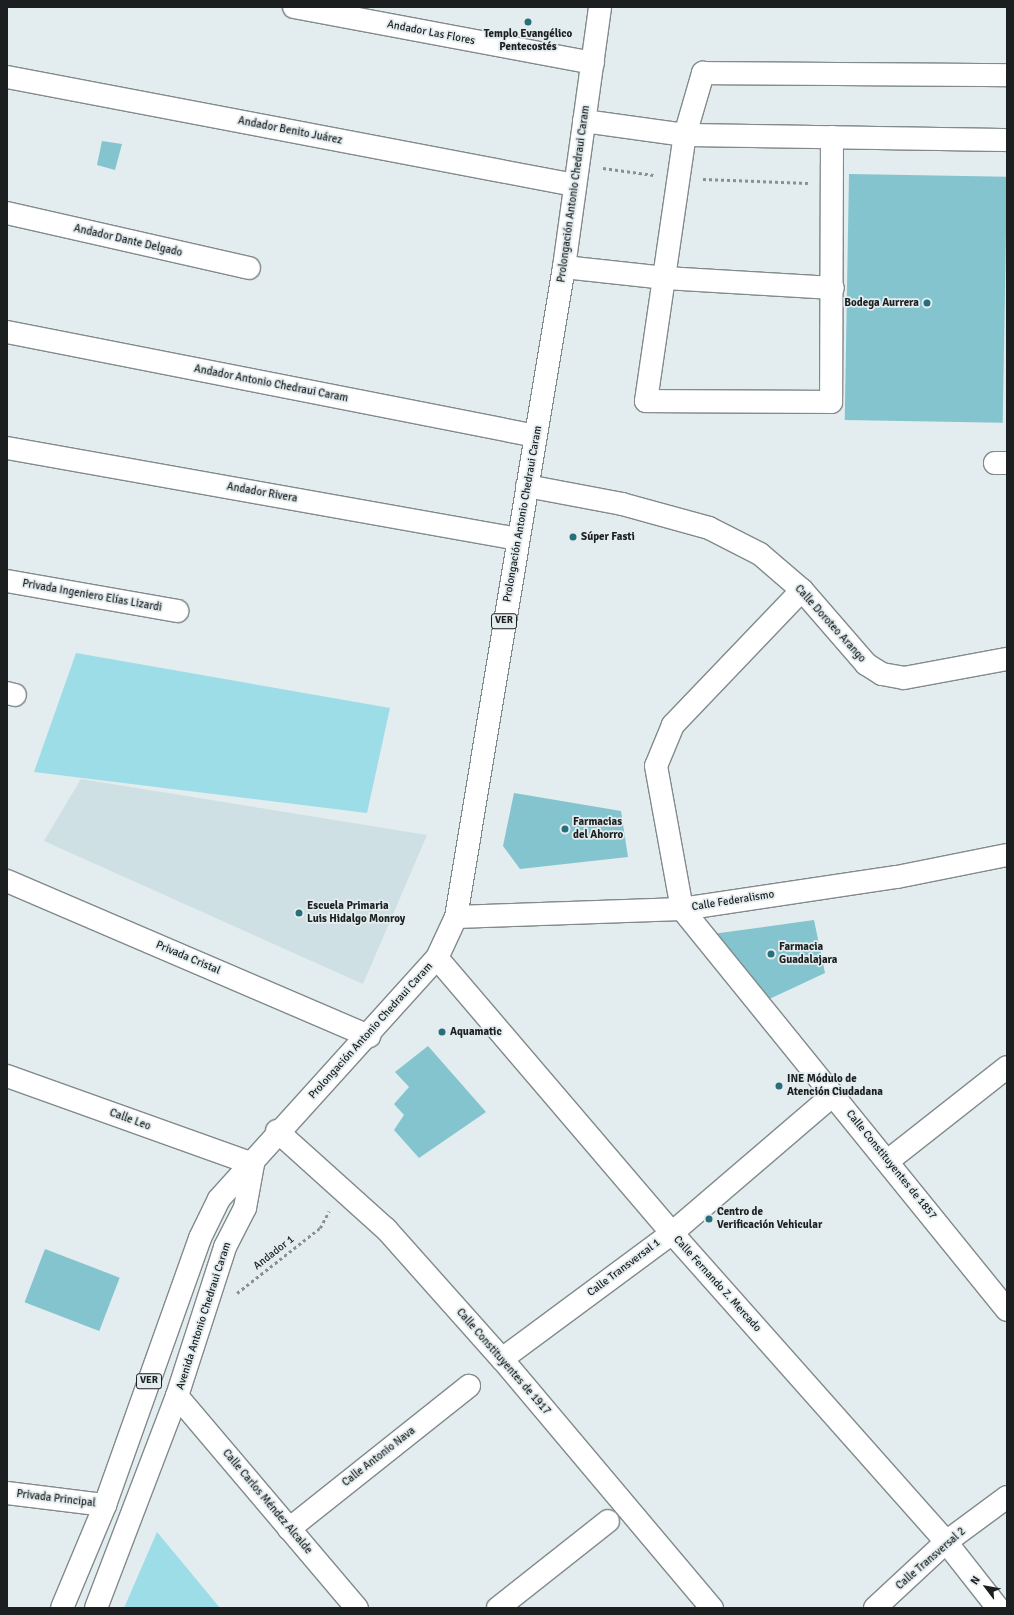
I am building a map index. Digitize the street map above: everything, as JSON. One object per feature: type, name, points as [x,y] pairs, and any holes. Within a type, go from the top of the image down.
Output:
[{"type":"street","name":"Andador Las Flores","points":[[294,7],[593,63]]},
{"type":"street","name":"Prolongación Antonio Chedraui Caram","points":[[253,1164],[277,1131],[369,1036],[438,958],[456,917],[564,267],[575,174],[593,63],[600,7]]},
{"type":"street","points":[[832,137],[832,402],[646,401],[685,135],[703,73],[1007,75]]},
{"type":"street","name":"Andador Benito Juárez","points":[[7,77],[575,174]]},
{"type":"street","points":[[584,121],[685,135],[1007,140]]},
{"type":"street","name":"Andador Dante Delgado","points":[[7,213],[249,268]]},
{"type":"street","points":[[564,267],[664,278],[832,288]]},
{"type":"street","name":"Andador Antonio Chedraui Caram","points":[[7,332],[536,436]]},
{"type":"street","name":"Andador Rivera","points":[[7,448],[518,539]]},
{"type":"street","name":"Calle Doroteo Arango","points":[[527,486],[622,504],[709,528],[760,554],[802,590],[866,664],[882,674],[904,678],[1007,659]]},
{"type":"street","name":"Privada Ingeniero Elías Lizardi","points":[[7,581],[177,610]]},
{"type":"street","points":[[682,909],[656,766],[673,725],[802,590]]},
{"type":"street","name":"Calle Federalismo","points":[[456,917],[682,909],[897,877],[1007,855]]},
{"type":"street","name":"Privada Cristal","points":[[7,881],[369,1036]]},
{"type":"street","name":"Calle Constituyentes de 1857","points":[[682,909],[833,1095],[889,1160],[1007,1310]]},
{"type":"street","name":"Calle Fernando Z. Mercado","points":[[438,958],[672,1233],[946,1542],[998,1608]]},
{"type":"street","points":[[889,1160],[1007,1066]]},
{"type":"street","name":"Calle Leo","points":[[7,1076],[253,1164]]},
{"type":"street","name":"Calle Transversal 1","points":[[502,1359],[672,1233],[833,1095]]},
{"type":"street","name":"Calle Constituyentes de 1917","points":[[277,1131],[342,1187],[386,1229],[502,1359],[712,1608]]},
{"type":"street","name":"Avenida Antonio Chedraui Caram","points":[[96,1608],[177,1396],[225,1247],[244,1208],[253,1164]]},
{"type":"street","name":"VER","points":[[62,1608],[105,1505],[200,1238],[220,1199],[253,1164]]},
{"type":"street","name":"Calle Antonio Nava","points":[[290,1529],[469,1386]]},
{"type":"street","name":"Calle Carlos Méndez Alcalde","points":[[177,1396],[357,1608]]},
{"type":"street","name":"Privada Principal","points":[[7,1493],[105,1505]]},
{"type":"street","name":"Calle Transversal 2","points":[[876,1608],[946,1542],[1007,1497]]},
{"type":"street","points":[[498,1608],[608,1521]]},
{"type":"path","points":[[575,174],[833,184]]},
{"type":"path","name":"Andador 1","points":[[233,1296],[320,1228],[342,1187]]},
{"type":"shaded area","points":[[76,653],[390,708],[367,813],[34,772]]},
{"type":"shaded area","name":"Escuela Primaria Luis Hidalgo Monroy","points":[[81,779],[427,835],[363,984],[44,841]]},
{"type":"shaded area","points":[[157,1532],[220,1608],[124,1608]]},
{"type":"building","points":[[102,141],[122,144],[115,170],[97,165]]},
{"type":"building","name":"Bodega Aurrera","points":[[849,174],[1007,177],[1003,423],[845,420]]},
{"type":"building","name":"Farmacias del Ahorro","points":[[514,793],[621,811],[628,857],[520,869],[503,846]]},
{"type":"building","name":"Farmacia Guadalajara","points":[[814,920],[825,973],[763,1002],[705,935]]},
{"type":"building","points":[[428,1046],[486,1112],[419,1158],[394,1130],[404,1115],[394,1104],[409,1087],[395,1072]]},
{"type":"building","points":[[45,1249],[120,1278],[99,1331],[25,1302]]},
{"type":"place","name":"Templo Evangélico Pentecostés","points":[[528,22]]},
{"type":"place","name":"Bodega Aurrera","points":[[927,303]]},
{"type":"place","name":"Súper Fasti","points":[[573,537]]},
{"type":"place","name":"Farmacias del Ahorro","points":[[565,829]]},
{"type":"place","name":"Escuela Primaria Luis Hidalgo Monroy","points":[[299,913]]},
{"type":"place","name":"Farmacia Guadalajara","points":[[771,954]]},
{"type":"place","name":"Aquamatic","points":[[442,1032]]},
{"type":"place","name":"INE Módulo de Atención Ciudadana","points":[[779,1086]]},
{"type":"place","name":"Centro de Verificación Vehicular","points":[[709,1219]]}]
